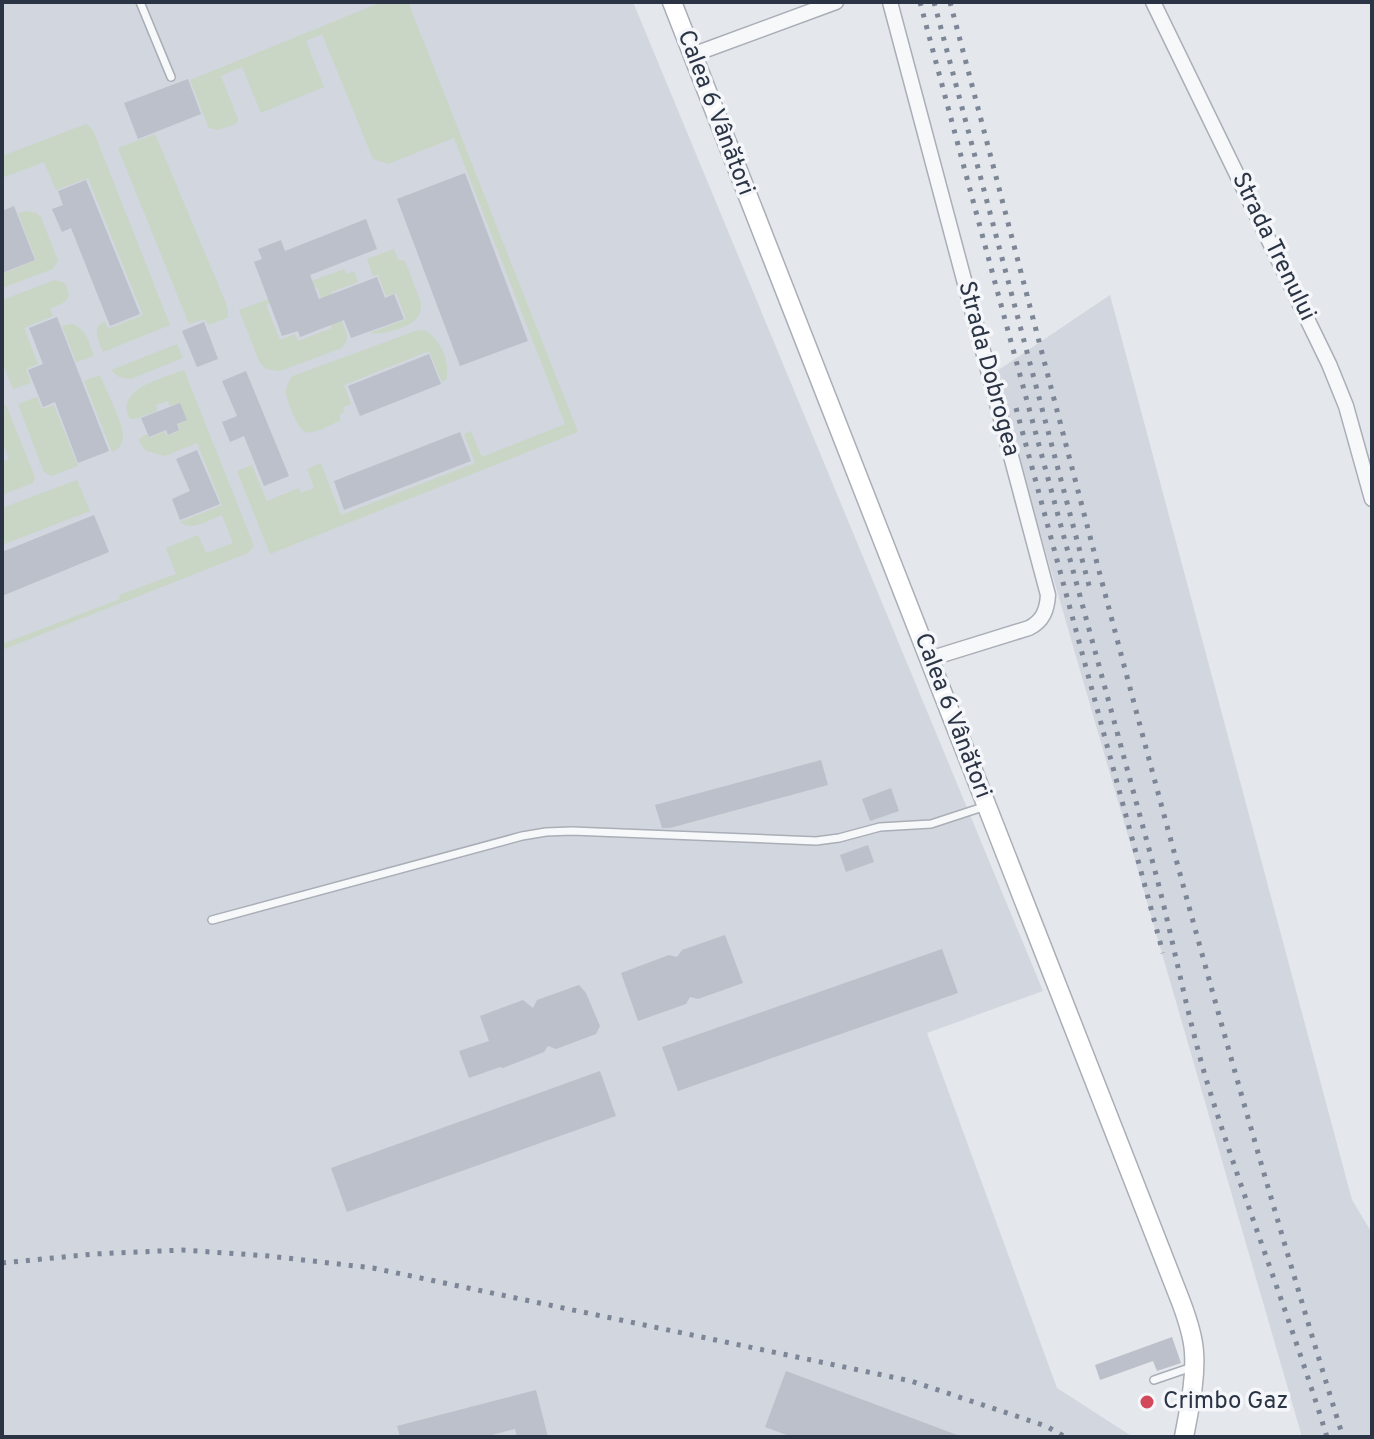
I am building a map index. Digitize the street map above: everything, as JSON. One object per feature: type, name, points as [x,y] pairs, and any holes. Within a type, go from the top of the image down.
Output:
[{"type":"main road","name":"Calea 6 Vânători","points":[[672,2],[1181,1302],[1192,1338],[1194,1366],[1184,1437]]},
{"type":"street","points":[[692,55],[836,2]]},
{"type":"street","name":"Strada Dobrogea","points":[[890,2],[1048,595],[1048,607],[1038,623],[1029,628],[929,659]]},
{"type":"street","name":"Strada Trenului","points":[[1153,2],[1329,364],[1346,406],[1372,499]]},
{"type":"lane","points":[[140,2],[171,77]]},
{"type":"lane","points":[[212,920],[546,832],[816,841],[880,827],[931,824],[987,806]]},
{"type":"lane","points":[[1154,1380],[1194,1366]]},
{"type":"shaded area","points":[[2,2],[633,2],[1043,991],[927,1033],[1057,1388],[1133,1437],[2,1437]]},
{"type":"shaded area","points":[[1110,295],[1352,1200],[1372,1233],[1372,1437],[1302,1437],[994,373]]},
{"type":"green space","points":[[382,2],[408,2],[578,432],[270,554],[237,471],[252,465],[267,501],[299,488],[301,493],[314,488],[307,469],[321,463],[341,515],[475,463],[464,434],[471,431],[482,457],[565,424],[454,138],[388,164],[373,159],[322,34],[306,41],[324,87],[261,113],[242,67],[221,76],[238,119],[236,124],[218,130],[209,128],[190,80]]},
{"type":"green space","points":[[86,124],[93,130],[170,325],[103,352],[97,335],[100,324],[105,321],[108,329],[143,315],[88,178],[56,190],[44,162],[2,178],[2,156]]},
{"type":"green space","points":[[155,134],[226,303],[227,318],[208,325],[205,319],[189,324],[118,148]]},
{"type":"green space","points":[[26,211],[41,217],[58,261],[53,269],[2,288],[2,274],[36,260],[18,213]]},
{"type":"green space","points":[[394,249],[398,260],[405,261],[421,303],[420,313],[405,326],[370,333],[406,319],[396,293],[386,296],[378,275],[373,276],[367,259]]},
{"type":"green space","points":[[344,269],[346,274],[354,271],[358,282],[331,292],[347,335],[342,348],[280,371],[266,369],[260,363],[239,310],[277,296],[278,300],[266,305],[280,340],[295,334],[298,341],[332,328],[317,287],[293,296],[290,289]]},
{"type":"green space","points":[[55,280],[65,283],[68,297],[50,309],[53,316],[24,328],[38,364],[26,369],[31,383],[13,389],[2,362],[2,300]]},
{"type":"green space","points":[[70,324],[83,332],[94,356],[76,362],[62,326]]},
{"type":"green space","points":[[424,330],[435,339],[443,352],[447,366],[446,380],[442,382],[429,351],[344,385],[351,404],[343,407],[344,412],[339,415],[341,420],[314,432],[302,430],[286,393],[293,376]]},
{"type":"green space","points":[[177,344],[183,358],[131,379],[119,377],[111,370]]},
{"type":"green space","points":[[184,370],[254,546],[248,553],[2,650],[2,644],[176,574],[166,548],[198,535],[206,553],[233,543],[222,515],[190,526],[180,522],[222,505],[197,443],[165,456],[146,451],[139,442],[147,434],[149,438],[165,431],[167,436],[180,430],[178,424],[187,420],[180,403],[170,406],[168,401],[156,405],[157,411],[135,419],[130,419],[127,409],[128,400],[134,392]]},
{"type":"green space","points":[[100,375],[123,431],[121,445],[112,452],[84,381]]},
{"type":"green space","points":[[37,397],[42,409],[54,405],[78,466],[51,476],[44,472],[18,404]]},
{"type":"green space","points":[[6,405],[35,477],[33,483],[2,495],[2,462],[9,459],[2,441],[2,407]]},
{"type":"green space","points":[[77,480],[90,511],[2,545],[2,508]]},
{"type":"building","points":[[188,79],[201,114],[138,139],[124,103]]},
{"type":"building","points":[[465,173],[528,341],[460,366],[397,199]]},
{"type":"building","points":[[86,180],[140,314],[110,326],[71,228],[62,232],[52,209],[63,205],[58,191]]},
{"type":"building","points":[[14,206],[35,260],[2,273],[2,211]]},
{"type":"building","points":[[366,219],[377,249],[310,275],[319,299],[377,277],[385,298],[394,294],[404,319],[351,338],[344,320],[300,337],[298,331],[282,336],[254,262],[262,259],[258,249],[281,240],[285,251]]},
{"type":"building","points":[[57,317],[109,451],[78,463],[55,402],[43,407],[28,370],[43,364],[29,328]]},
{"type":"building","points":[[204,322],[218,359],[197,367],[182,331]]},
{"type":"building","points":[[429,354],[441,384],[360,416],[348,386]]},
{"type":"building","points":[[246,371],[289,476],[264,486],[244,436],[230,442],[222,422],[237,416],[222,381]]},
{"type":"building","points":[[180,403],[187,420],[177,424],[179,430],[168,435],[166,430],[149,437],[141,418]]},
{"type":"building","points":[[460,432],[471,461],[344,510],[334,481]]},
{"type":"building","points":[[197,450],[220,504],[180,520],[172,499],[190,491],[176,459]]},
{"type":"building","points":[[94,515],[109,552],[2,596],[2,552]]},
{"type":"building","points":[[821,760],[828,785],[662,828],[655,805]]},
{"type":"building","points":[[891,788],[899,811],[870,821],[862,799]]},
{"type":"building","points":[[868,845],[874,862],[846,872],[840,855]]},
{"type":"building","points":[[725,935],[743,983],[698,999],[690,997],[686,1004],[638,1021],[621,973],[669,955],[677,957],[682,950]]},
{"type":"building","points":[[942,949],[958,993],[678,1091],[662,1047]]},
{"type":"building","points":[[579,985],[586,993],[600,1026],[596,1034],[556,1049],[548,1046],[544,1052],[469,1078],[459,1051],[489,1041],[480,1016],[523,1000],[533,1008],[537,1000]]},
{"type":"building","points":[[600,1071],[616,1116],[347,1212],[331,1168]]},
{"type":"building","points":[[1172,1337],[1181,1363],[1157,1371],[1153,1361],[1100,1380],[1095,1365]]},
{"type":"building","points":[[786,1371],[960,1437],[792,1437],[765,1427]]},
{"type":"building","points":[[536,1390],[548,1437],[517,1437],[515,1429],[484,1437],[400,1437],[397,1426]]},
{"type":"railway","points":[[920,2],[1157,878],[1207,1082],[1327,1437]]},
{"type":"railway","points":[[934,2],[1091,593]]},
{"type":"railway","points":[[950,2],[1091,542],[1237,1081],[1343,1437]]},
{"type":"railway","points":[[1016,408],[1163,953]]},
{"type":"railway","points":[[2,1263],[182,1250],[373,1268],[911,1381],[1046,1426],[1065,1437]]},
{"type":"place","name":"Crimbo Gaz","points":[[1147,1402]]}]
